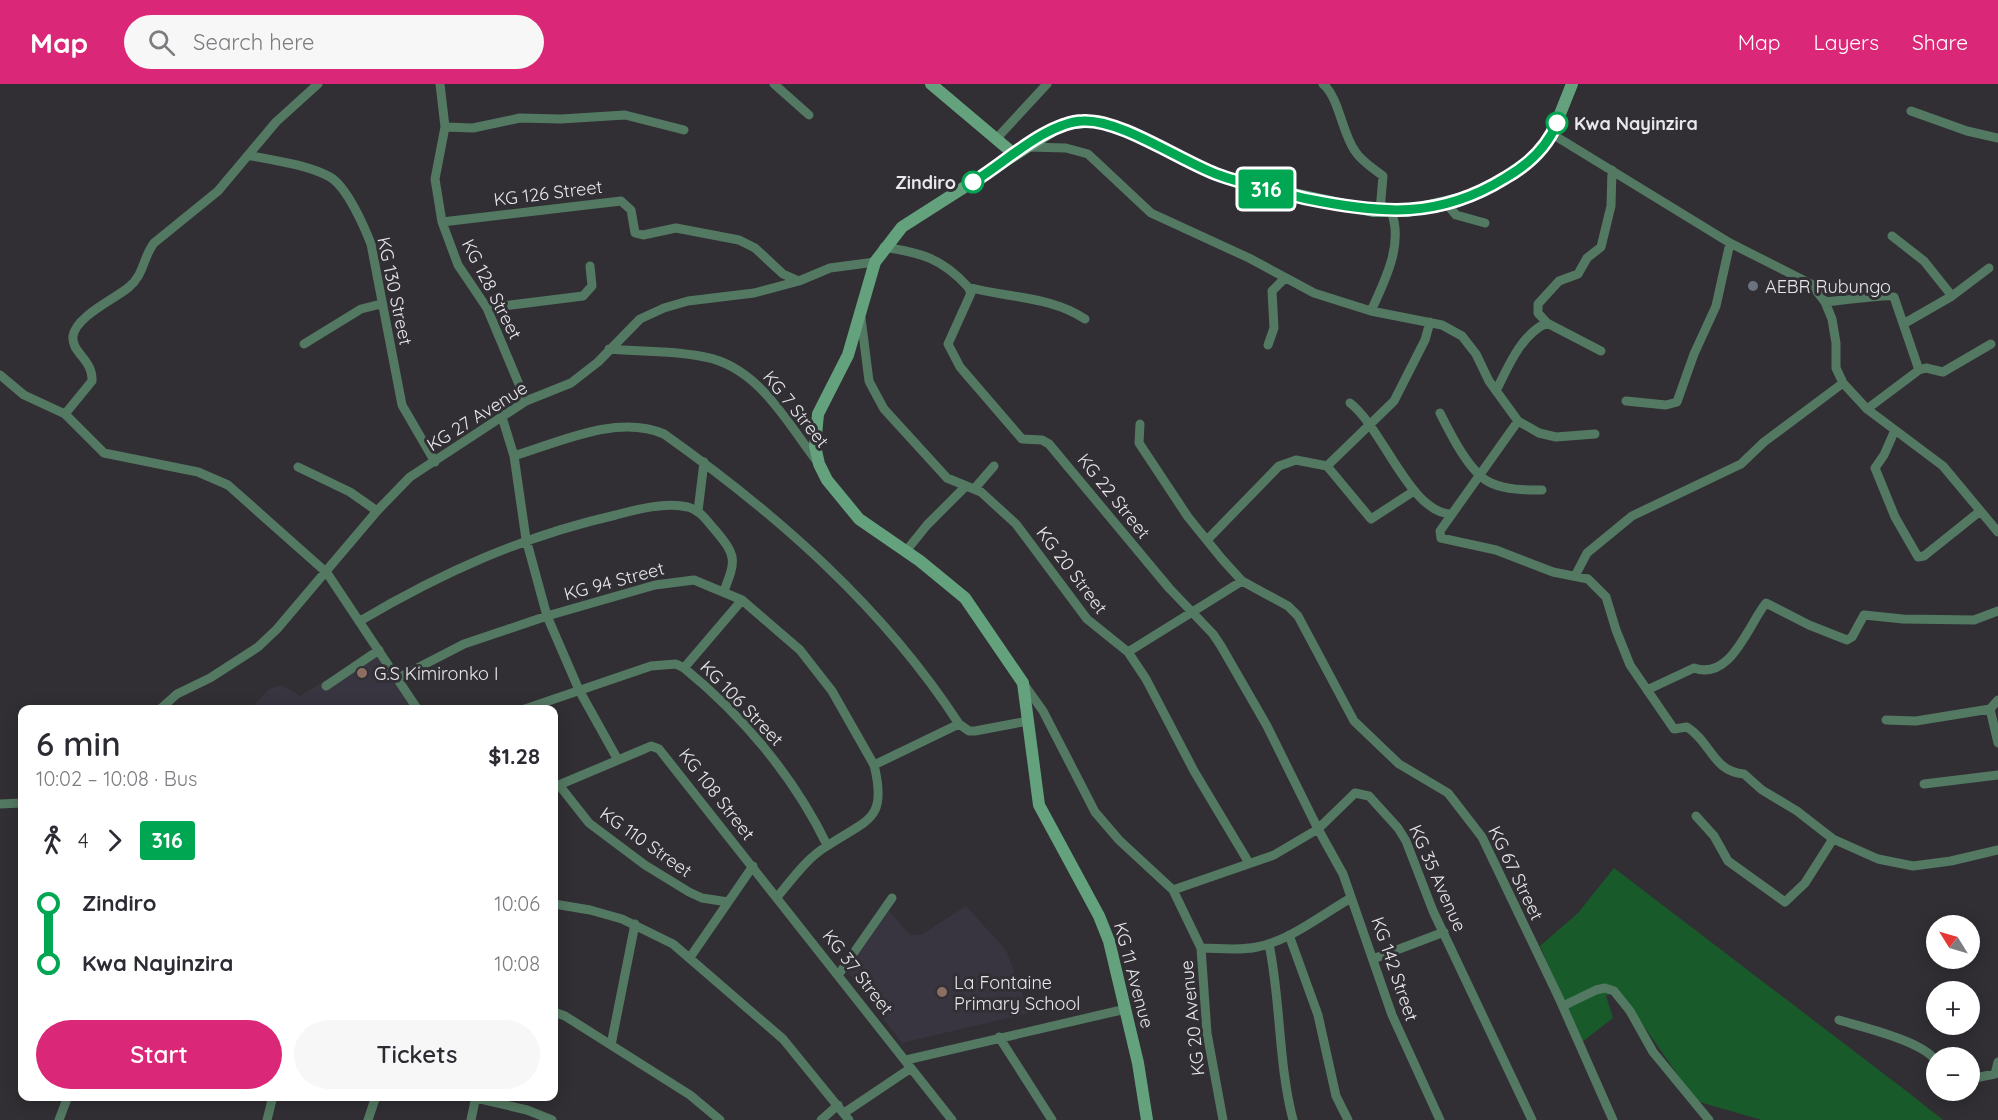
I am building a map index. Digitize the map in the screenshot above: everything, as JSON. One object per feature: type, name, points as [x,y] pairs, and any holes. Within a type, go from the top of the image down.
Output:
[{"type":"main road","points":[[932,84],[1014,154]]},
{"type":"main road","points":[[1562,110],[1567,84]]},
{"type":"main road","points":[[1023,683],[965,598],[906,551],[859,519],[827,480],[814,446],[818,414],[848,355],[861,318],[875,262],[884,247],[902,227],[1063,124],[1098,121],[1117,127],[1217,175],[1291,195],[1386,211],[1407,211],[1446,203],[1467,197],[1512,174],[1534,157],[1552,134],[1572,84]]},
{"type":"main road","name":"KG 11 Avenue","points":[[1023,683],[1036,795],[1044,818],[1099,916],[1115,959],[1138,1063],[1147,1120]]},
{"type":"street","points":[[65,414],[92,381],[87,360],[74,344],[73,336],[79,323],[133,284],[142,272],[146,256],[154,243],[218,191],[276,122],[318,84]]},
{"type":"street","name":"KG 128 Street","points":[[440,84],[445,127],[435,179],[442,222],[458,266],[487,308],[526,401]]},
{"type":"street","points":[[774,84],[809,115]]},
{"type":"street","points":[[997,138],[1047,84]]},
{"type":"street","points":[[1323,84],[1328,89],[1340,121],[1356,153],[1383,176],[1386,211],[1397,228],[1396,244],[1385,282],[1371,311]]},
{"type":"street","points":[[1911,111],[1968,131],[1998,138]]},
{"type":"street","points":[[445,127],[473,128],[520,118],[561,119],[601,114],[645,118],[684,130]]},
{"type":"street","points":[[1552,134],[1730,243],[1796,274],[1811,284],[1825,302],[1832,318],[1836,343],[1836,368],[1843,383],[1868,409],[1943,466],[1998,532]]},
{"type":"street","points":[[1026,147],[1066,148],[1088,154],[1151,213],[1249,258],[1284,279],[1314,293],[1371,311],[1442,325],[1462,336],[1476,354],[1496,391],[1518,421],[1539,433],[1556,437],[1595,434]]},
{"type":"street","name":"KG 130 Street","points":[[248,155],[316,171],[337,183],[363,223],[371,244],[402,405],[435,462]]},
{"type":"street","points":[[1601,351],[1547,323],[1538,313],[1538,304],[1559,281],[1578,274],[1587,258],[1603,244],[1611,206],[1612,170]]},
{"type":"street","name":"KG 126 Street","points":[[442,222],[621,201],[632,210],[635,233],[643,235],[676,228],[739,240],[754,248],[783,274],[799,280]]},
{"type":"street","points":[[1446,203],[1456,215],[1485,223]]},
{"type":"street","points":[[1892,236],[1924,261],[1952,297]]},
{"type":"street","points":[[1626,401],[1666,405],[1677,402],[1694,354],[1711,320],[1730,243]]},
{"type":"street","points":[[884,247],[917,252],[940,261],[968,287],[1047,302],[1070,309],[1085,319]]},
{"type":"street","name":"KG 27 Avenue","points":[[165,705],[177,694],[210,678],[258,647],[327,573],[376,511],[402,484],[526,401],[571,383],[598,362],[609,348],[640,320],[664,308],[688,301],[754,293],[830,268],[875,262]]},
{"type":"street","points":[[487,308],[583,296],[592,286],[590,266]]},
{"type":"street","points":[[1905,323],[1952,297],[1989,268]]},
{"type":"street","points":[[1268,345],[1274,328],[1272,291],[1284,279]]},
{"type":"street","name":"KG 22 Street","points":[[968,287],[971,293],[969,302],[948,344],[960,367],[1022,439],[1042,440],[1049,444],[1156,573],[1221,646],[1267,726],[1317,830]]},
{"type":"street","points":[[1825,302],[1869,299],[1891,294],[1905,323],[1919,370]]},
{"type":"street","points":[[304,345],[361,309],[381,304]]},
{"type":"street","name":"KG 20 Street","points":[[861,318],[869,381],[884,409],[947,478],[988,497],[1022,531],[1087,619],[1128,652],[1146,679],[1194,771],[1249,863]]},
{"type":"street","points":[[1328,466],[1369,423],[1389,406],[1401,391],[1425,340],[1430,322]]},
{"type":"street","points":[[1496,391],[1524,341],[1536,328],[1547,323]]},
{"type":"street","points":[[1868,409],[1919,370],[1926,368],[1943,372],[1991,344]]},
{"type":"street","name":"KG 7 Street","points":[[609,348],[699,356],[734,367],[759,386],[819,464]]},
{"type":"street","points":[[0,375],[24,395],[65,414],[104,453],[198,472],[228,485],[327,573],[415,705]]},
{"type":"street","points":[[1575,576],[1587,553],[1632,516],[1741,464],[1764,442],[1843,383]]},
{"type":"street","points":[[1350,403],[1369,423],[1420,500],[1442,514],[1452,514]]},
{"type":"street","points":[[1440,413],[1478,474],[1502,487],[1542,490]]},
{"type":"street","points":[[502,417],[514,456],[526,539],[547,616],[579,690],[618,760]]},
{"type":"street","points":[[1518,421],[1478,474],[1440,531],[1441,538],[1488,548],[1553,572],[1588,579],[1606,597],[1623,650],[1674,729],[1687,727],[1695,733],[1723,770],[1731,774],[1744,774],[1762,790],[1797,811],[1833,839],[1878,859],[1905,865],[1951,861],[1998,850]]},
{"type":"street","name":"KG 67 Street","points":[[1140,424],[1139,443],[1188,517],[1222,559],[1242,581],[1288,606],[1298,616],[1348,712],[1360,729],[1400,764],[1448,793],[1474,825],[1482,837],[1563,1006],[1613,1120]]},
{"type":"street","points":[[514,456],[607,429],[630,426],[651,428],[664,434],[765,510],[875,612],[912,657],[959,724],[969,731],[975,731],[1028,721]]},
{"type":"street","points":[[1895,430],[1884,455],[1875,468],[1895,517],[1918,557],[1924,556],[1979,512]]},
{"type":"street","points":[[1208,539],[1279,466],[1296,460],[1328,466],[1371,519],[1414,490]]},
{"type":"street","points":[[698,511],[704,462]]},
{"type":"street","points":[[906,551],[927,525],[994,466]]},
{"type":"street","points":[[298,467],[350,492],[376,511]]},
{"type":"street","points":[[360,621],[449,571],[526,539],[630,511],[676,506],[698,511],[730,549],[734,558],[724,591]]},
{"type":"street","name":"KG 94 Street","points":[[398,678],[464,644],[547,616],[655,585],[683,580],[705,583],[742,600],[800,650],[820,673],[858,732],[874,765],[880,795],[872,816],[865,824],[827,845],[805,864],[778,896]]},
{"type":"street","points":[[1128,652],[1242,581]]},
{"type":"street","points":[[684,668],[742,600]]},
{"type":"street","points":[[1647,690],[1692,669],[1706,673],[1718,666],[1736,650],[1766,603],[1809,625],[1847,640],[1852,637],[1864,615],[1903,619],[1974,620],[1998,611]]},
{"type":"street","points":[[326,686],[379,650]]},
{"type":"street","name":"KG 106 Street","points":[[536,705],[651,666],[676,664],[684,668],[727,709],[788,777],[807,804],[827,845]]},
{"type":"street","name":"KG 20 Avenue","points":[[1023,683],[1043,711],[1095,812],[1119,840],[1173,890],[1201,948],[1206,1033],[1222,1120]]},
{"type":"street","points":[[1886,720],[1916,721],[1990,709],[1998,700]]},
{"type":"street","points":[[1990,709],[1998,743]]},
{"type":"street","points":[[874,765],[959,724]]},
{"type":"street","name":"KG 108 Street","points":[[558,785],[656,746],[753,866]]},
{"type":"street","points":[[1924,784],[1998,775]]},
{"type":"street","name":"KG 110 Street","points":[[558,788],[589,823],[630,854],[689,892],[702,898],[728,902]]},
{"type":"street","name":"KG 35 Avenue","points":[[1173,890],[1275,855],[1317,830],[1355,793],[1369,796],[1398,828],[1406,841],[1433,911],[1531,1117]]},
{"type":"street","points":[[0,799],[5,804]]},
{"type":"street","points":[[1696,816],[1714,836],[1728,861],[1785,902],[1817,867],[1833,839]]},
{"type":"street","name":"KG 142 Street","points":[[1317,830],[1342,874],[1396,1025],[1440,1120]]},
{"type":"street","points":[[690,956],[753,866]]},
{"type":"street","name":"KG 37 Street","points":[[753,866],[952,1120]]},
{"type":"street","points":[[839,974],[892,898]]},
{"type":"street","points":[[1201,948],[1244,948],[1269,944],[1289,935],[1351,898]]},
{"type":"street","points":[[558,905],[590,910],[635,924],[664,938],[690,956],[783,1039],[844,1113]]},
{"type":"street","points":[[611,1044],[635,924]]},
{"type":"street","points":[[1373,959],[1444,932]]},
{"type":"street","points":[[1289,935],[1318,1015],[1336,1096],[1348,1120]]},
{"type":"street","points":[[1269,944],[1277,992],[1282,1070],[1293,1120]]},
{"type":"street","points":[[1563,1006],[1596,990],[1605,988],[1614,991],[1653,1052],[1709,1120]]},
{"type":"street","points":[[821,1120],[844,1113],[909,1064],[999,1037],[1126,1009]]},
{"type":"street","points":[[558,1013],[611,1044],[690,1095],[720,1120]]},
{"type":"street","points":[[1839,1020],[1926,1052]]},
{"type":"street","points":[[999,1037],[1052,1120]]},
{"type":"street","points":[[1980,1078],[1995,1074],[1998,1062]]},
{"type":"street","points":[[59,1120],[66,1101]]},
{"type":"street","points":[[267,1120],[272,1101]]},
{"type":"street","points":[[368,1120],[374,1101]]},
{"type":"street","points":[[471,1120],[475,1101]]},
{"type":"street","points":[[492,1101],[527,1110],[552,1120]]},
{"type":"street","points":[[1519,1120],[1531,1117]]},
{"type":"shaded area","name":"G.S Kimironko I","points":[[373,650],[408,705],[254,705],[269,689],[282,685],[300,696]]},
{"type":"shaded area","name":"La Fontaine Primary School","points":[[966,906],[1006,950],[1029,1013],[902,1043],[847,971],[889,911],[910,935],[921,935]]},
{"type":"green space","points":[[1614,868],[1943,1120],[1762,1120],[1696,1101],[1618,989],[1606,996],[1613,1018],[1582,1042],[1540,946],[1578,913]]},
{"type":"bus line","name":"316","points":[[973,182],[1063,124],[1098,121],[1117,127],[1175,157],[1217,175],[1339,205],[1373,211],[1407,211],[1467,197],[1494,185],[1534,157],[1552,134],[1557,123]]},
{"type":"place","name":"Kwa Nayinzira","points":[[1557,123]]},
{"type":"place","name":"Zindiro","points":[[973,182]]},
{"type":"place","name":"AEBR Rubungo","points":[[1753,286]]},
{"type":"place","name":"G.S Kimironko I","points":[[362,673]]},
{"type":"place","name":"La Fontaine Primary School","points":[[942,992]]}]
